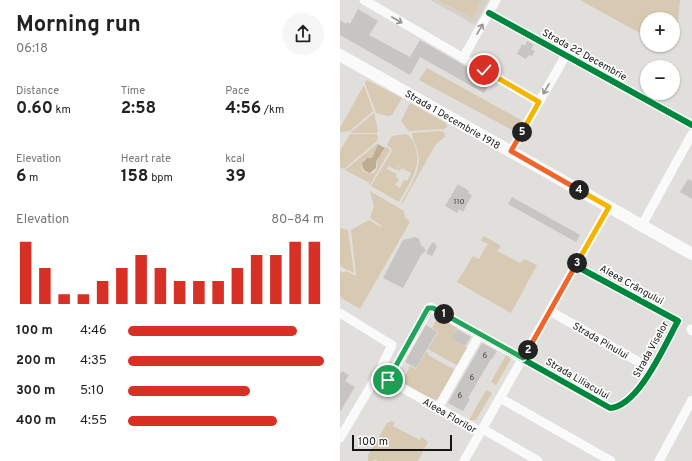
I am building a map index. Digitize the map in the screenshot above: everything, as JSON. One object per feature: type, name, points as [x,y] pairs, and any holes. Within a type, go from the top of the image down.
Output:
[{"type":"main road","name":"Strada 1 Decembrie 1918","points":[[340,54],[692,254]]},
{"type":"street","points":[[364,0],[539,102]]},
{"type":"street","points":[[463,58],[496,0]]},
{"type":"street","name":"Strada 22 Decembrie","points":[[489,13],[692,125]]},
{"type":"street","points":[[511,151],[566,55]]},
{"type":"street","points":[[642,226],[692,134]]},
{"type":"street","points":[[464,461],[609,207]]},
{"type":"street","name":"Aleea Crângului","points":[[576,266],[678,321]]},
{"type":"street","points":[[388,380],[430,307],[523,358]]},
{"type":"street","name":"Strada Pinului","points":[[550,311],[651,369]]},
{"type":"street","points":[[340,313],[392,345],[378,374],[340,438]]},
{"type":"street","name":"Strada Viselor","points":[[641,388],[678,321]]},
{"type":"street","points":[[438,408],[480,334]]},
{"type":"street","name":"Strada Liliacului","points":[[523,358],[610,408],[615,408],[631,398],[641,388]]},
{"type":"street","name":"Aleea Florilor","points":[[378,374],[438,408],[538,461]]},
{"type":"street","points":[[500,398],[611,461]]},
{"type":"street","points":[[659,461],[692,400]]},
{"type":"shaded area","points":[[430,0],[489,0],[475,25]]},
{"type":"shaded area","points":[[438,0],[482,0],[472,18]]},
{"type":"shaded area","points":[[580,0],[680,0],[679,12],[640,12],[640,33]]},
{"type":"shaded area","points":[[427,68],[521,120],[516,132],[419,80]]},
{"type":"shaded area","points":[[367,80],[402,98],[392,115],[389,116],[376,113],[365,83]]},
{"type":"shaded area","points":[[364,85],[373,111],[350,131],[340,132],[340,128]]},
{"type":"shaded area","points":[[410,103],[446,123],[447,127],[444,129],[409,131],[401,121]]},
{"type":"shaded area","points":[[374,113],[378,131],[377,133],[350,133]]},
{"type":"shaded area","points":[[444,132],[445,137],[436,144],[402,204],[401,203],[414,179],[419,160],[417,148],[412,135],[413,133]]},
{"type":"shaded area","points":[[350,134],[377,134],[378,138],[377,141],[344,169],[340,167],[340,151]]},
{"type":"shaded area","points":[[406,134],[410,137],[417,152],[414,174],[399,202],[371,186],[392,151],[387,145],[392,136]],"holes":[[[393,158],[389,166],[396,170],[401,162],[397,170],[399,171],[402,168],[411,173],[407,181],[404,180],[400,188],[395,185],[399,179],[396,177],[397,174],[387,169]]]},
{"type":"shaded area","points":[[378,143],[372,158],[365,159],[362,164],[364,171],[372,173],[375,171],[377,167],[376,161],[380,154],[382,154],[386,147],[390,150],[370,185],[368,182],[345,170]]},
{"type":"shaded area","points":[[378,144],[385,148],[376,161],[376,168],[368,173],[363,169],[362,163],[367,158],[372,158]]},
{"type":"shaded area","points":[[370,191],[404,211],[405,217],[410,222],[360,309],[340,297],[340,271],[344,273],[346,271],[356,276],[351,230],[369,220],[381,227],[382,226],[370,218],[374,207]]},
{"type":"shaded area","points":[[340,228],[348,230],[354,273],[340,266]]},
{"type":"shaded area","points":[[484,236],[501,246],[497,251],[520,263],[524,259],[537,265],[511,313],[457,282],[473,256],[479,259],[488,244],[481,241]]},
{"type":"shaded area","points":[[439,315],[458,326],[451,339],[468,348],[458,366],[428,349],[438,332],[432,328]]},
{"type":"shaded area","points":[[426,352],[429,353],[428,355],[455,370],[436,400],[401,384],[410,366],[416,369]]},
{"type":"shaded area","points":[[507,353],[511,359],[496,385],[491,382]]},
{"type":"shaded area","points":[[486,390],[492,393],[476,420],[469,420]]},
{"type":"shaded area","points":[[392,421],[395,422],[393,426],[420,440],[422,437],[428,442],[418,461],[377,461],[375,459],[373,461],[368,461],[368,455],[387,423]]},
{"type":"building","points":[[358,9],[378,21],[369,35],[410,57],[420,40],[491,81],[484,93],[420,57],[410,75],[340,35],[340,20],[346,24],[347,22],[350,24]]},
{"type":"building","points":[[527,41],[534,45],[531,49],[535,51],[532,56],[529,55],[526,59],[517,54],[522,44],[525,46]]},
{"type":"building","points":[[688,179],[692,181],[692,199],[680,192]]},
{"type":"building","points":[[458,184],[469,191],[468,193],[472,195],[463,212],[459,209],[457,213],[445,206]]},
{"type":"building","points":[[512,197],[580,235],[576,242],[508,204]]},
{"type":"building","points":[[415,237],[419,239],[421,245],[426,250],[421,255],[403,288],[383,278],[403,240]]},
{"type":"building","points":[[434,242],[437,247],[432,256],[426,253],[431,244]]},
{"type":"building","points":[[426,325],[437,332],[416,368],[405,362]]},
{"type":"building","points":[[457,329],[471,337],[465,346],[451,339]]},
{"type":"building","points":[[482,343],[497,351],[468,398],[470,399],[463,411],[448,403]]},
{"type":"building","points":[[342,371],[349,375],[345,381],[355,387],[340,412],[340,374]]},
{"type":"cycle path","points":[[489,13],[692,125]]},
{"type":"cycle path","points":[[388,380],[430,307],[610,408],[621,405],[641,386],[678,321],[576,266]]},
{"type":"route","points":[[388,380],[428,308],[430,307],[440,311],[523,358],[609,207],[511,151],[539,102],[484,70]]}]
